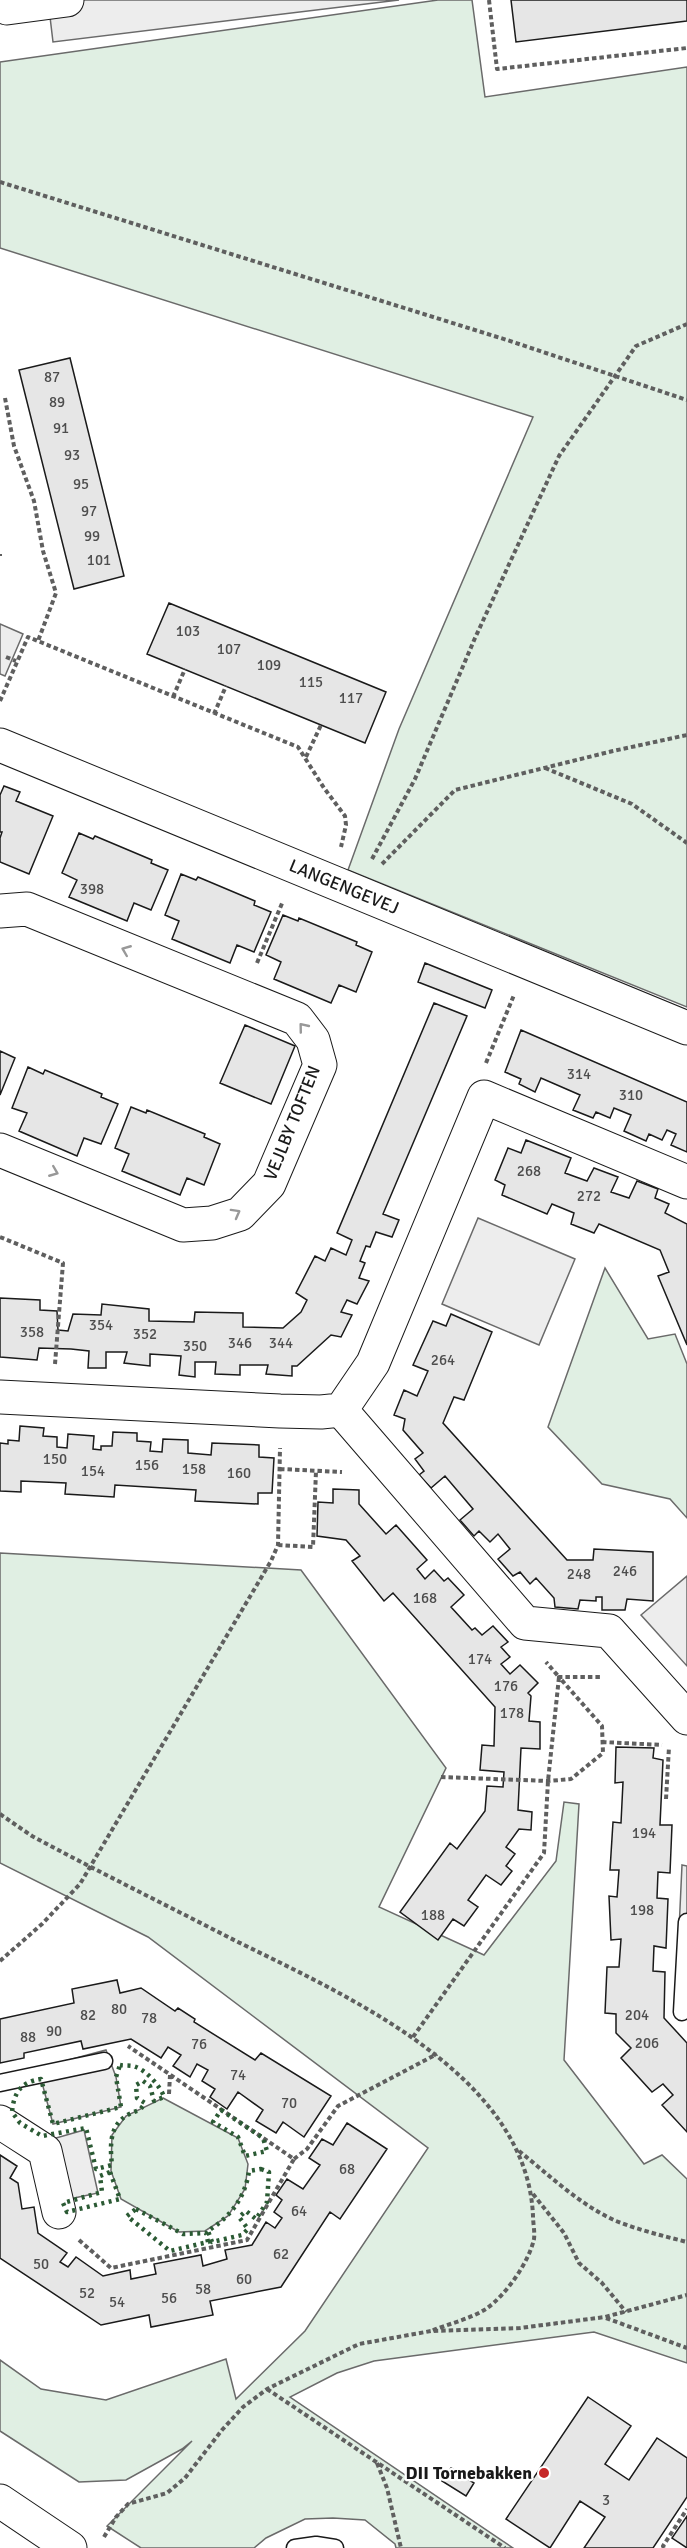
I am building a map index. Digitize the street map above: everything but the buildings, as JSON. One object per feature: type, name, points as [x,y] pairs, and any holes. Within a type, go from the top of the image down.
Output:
[{"type":"street","points":[[6,0],[7,8],[67,0]]},
{"type":"street","name":"LANGENGEVEJ","points":[[0,745],[687,1028]]},
{"type":"street","name":"VEJLBY TOFTEN","points":[[0,910],[27,909],[297,1019],[313,1040],[320,1065],[269,1184],[240,1214],[212,1223],[183,1225],[0,1150]]},
{"type":"street","points":[[341,1410],[373,1363],[484,1097],[687,1182]]},
{"type":"street","points":[[0,1397],[280,1411],[341,1410]]},
{"type":"street","points":[[341,1410],[525,1623],[609,1631],[645,1672],[682,1732]]},
{"type":"street","points":[[0,2122],[45,2151],[59,2212]]},
{"type":"street","points":[[0,2501],[70,2548]]},
{"type":"lane","points":[[682,2012],[687,1922]]},
{"type":"lane","points":[[0,2083],[104,2061]]},
{"type":"lane","points":[[296,2548],[316,2545],[335,2548]]},
{"type":"path","points":[[489,0],[497,69],[687,48]]},
{"type":"path","points":[[0,183],[495,336],[687,400]]},
{"type":"path","points":[[340,886],[415,779],[475,638],[559,456],[613,375],[636,346],[687,324]]},
{"type":"path","points":[[5,398],[14,446],[34,501],[43,551],[56,593],[38,641]]},
{"type":"path","points":[[0,701],[28,637],[298,747],[324,788],[340,808],[346,825],[340,851],[340,886]]},
{"type":"path","points":[[6,657],[16,661]]},
{"type":"path","points":[[173,697],[185,669]]},
{"type":"path","points":[[214,714],[226,686]]},
{"type":"path","points":[[306,757],[321,725]]},
{"type":"path","points":[[340,886],[455,790],[687,735]]},
{"type":"path","points":[[545,768],[632,804],[687,843]]},
{"type":"path","points":[[243,997],[297,868]]},
{"type":"path","points":[[484,1097],[474,1092],[527,963]]},
{"type":"path","points":[[0,1237],[63,1263],[52,1400]]},
{"type":"path","points":[[2,1958],[42,1924],[80,1884],[271,1561],[278,1545],[280,1411]]},
{"type":"path","points":[[280,1469],[342,1472]]},
{"type":"path","points":[[278,1545],[313,1547],[316,1471]]},
{"type":"path","points":[[441,1777],[571,1779],[603,1753],[602,1726],[523,1635],[525,1623]]},
{"type":"path","points":[[559,1677],[639,1677],[645,1672]]},
{"type":"path","points":[[413,2037],[544,1853],[548,1780],[559,1677]]},
{"type":"path","points":[[602,1742],[682,1732]]},
{"type":"path","points":[[0,1814],[32,1836],[90,1867],[320,1983],[413,2037],[437,2055],[472,2088],[496,2117],[518,2150],[532,2193],[534,2237],[525,2264],[508,2287],[486,2308],[431,2331]]},
{"type":"path","points":[[104,2061],[107,2052],[129,2046],[294,2159]]},
{"type":"path","points":[[59,2212],[59,2222],[111,2268],[247,2240],[294,2159],[307,2149],[338,2106],[437,2055]]},
{"type":"path","points":[[169,2094],[170,2074]]},
{"type":"path","points":[[518,2150],[571,2194],[615,2220],[687,2242]]},
{"type":"path","points":[[532,2193],[564,2233],[579,2263],[602,2283],[626,2312]]},
{"type":"path","points":[[102,2540],[116,2517],[129,2504],[167,2493],[185,2478],[243,2407],[267,2389],[359,2344],[431,2331],[520,2328],[605,2317],[687,2295]]},
{"type":"path","points":[[605,2317],[687,2348]]},
{"type":"path","points":[[267,2389],[505,2548]]},
{"type":"path","points":[[377,2463],[387,2488],[400,2548]]},
{"type":"path","points":[[664,2548],[663,2546],[687,2509]]},
{"type":"green space","points":[[438,0],[472,0],[485,97],[687,67],[687,1007],[348,870],[399,729],[533,417],[0,248],[0,62]]},
{"type":"green space","points":[[605,1268],[648,1339],[675,1334],[687,1364],[687,1518],[670,1499],[602,1484],[548,1427]]},
{"type":"green space","points":[[0,1553],[301,1570],[446,1768],[379,1907],[484,1955],[556,1861],[564,1802],[579,1804],[564,2060],[644,2164],[662,2155],[687,2179],[687,2363],[594,2332],[374,2361],[337,2373],[290,2397],[513,2548],[396,2548],[395,2544],[365,2520],[333,2518],[305,2519],[266,2538],[254,2548],[141,2548],[107,2526],[192,2441],[182,2449],[126,2480],[79,2482],[0,2431],[0,2360],[41,2389],[106,2400],[226,2359],[236,2399],[305,2331],[428,2148],[148,1937],[0,1863]]},
{"type":"green space","points":[[163,2098],[238,2138],[248,2164],[245,2189],[228,2216],[205,2231],[179,2232],[121,2199],[111,2171],[112,2135],[126,2116]]},
{"type":"shaded area","points":[[48,0],[399,0],[53,42]]},
{"type":"shaded area","points":[[0,624],[23,634],[5,676],[0,674]]},
{"type":"shaded area","points":[[478,1218],[575,1259],[539,1345],[442,1304]]},
{"type":"shaded area","points":[[687,1576],[687,1666],[641,1615]]},
{"type":"shaded area","points":[[682,1865],[687,1866],[687,1996],[676,1995]]},
{"type":"shaded area","points":[[106,2050],[116,2077],[121,2107],[53,2124],[41,2079],[42,2067]]},
{"type":"shaded area","points":[[84,2130],[98,2193],[55,2202],[42,2142]]},
{"type":"hedge","points":[[120,2065],[134,2066],[145,2072],[157,2084],[164,2097],[154,2101],[150,2086],[143,2081],[136,2085],[137,2098],[145,2103],[140,2110],[123,2118],[114,2130],[111,2146],[112,2165],[96,2169],[86,2128],[42,2136],[20,2123],[12,2112],[20,2089],[34,2080],[41,2079],[53,2124],[121,2107],[116,2077],[120,2065]]},
{"type":"hedge","points":[[221,2110],[263,2138],[267,2151],[245,2156],[238,2137],[213,2122],[221,2110]]},
{"type":"hedge","points":[[261,2169],[269,2172],[267,2202],[256,2219],[246,2211],[239,2217],[248,2229],[242,2235],[212,2242],[208,2231],[236,2206],[244,2190],[249,2171],[261,2169]]},
{"type":"hedge","points":[[110,2172],[120,2199],[67,2212],[63,2203],[102,2192],[100,2176],[110,2172]]},
{"type":"hedge","points":[[136,2209],[183,2234],[206,2233],[208,2242],[170,2251],[127,2216],[136,2209]]},
{"type":"place","name":"DII Tornebakken","points":[[544,2473]]}]
